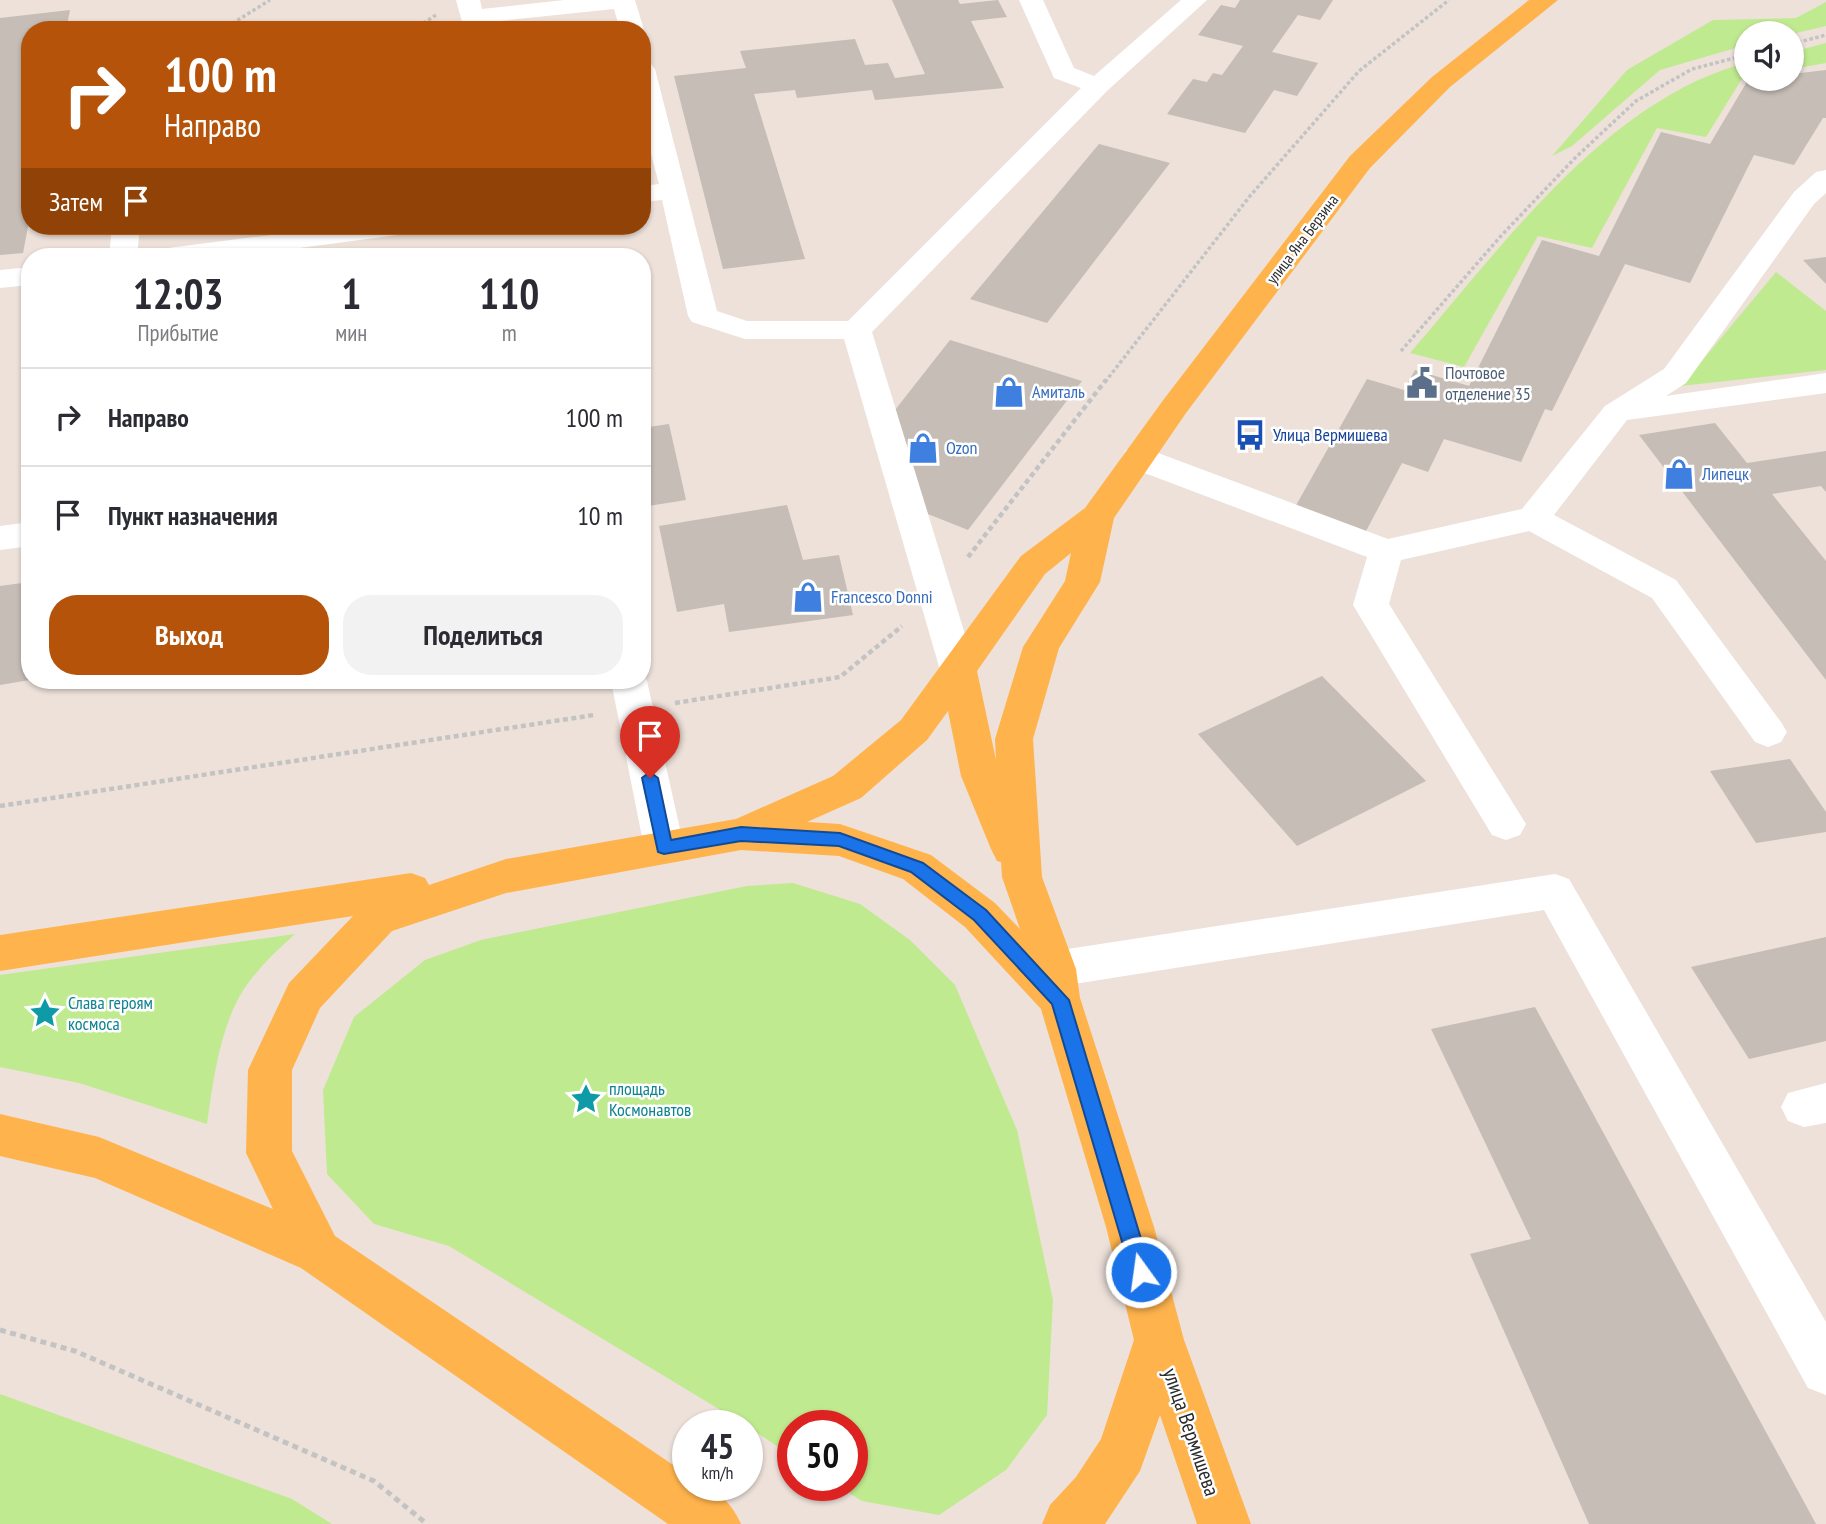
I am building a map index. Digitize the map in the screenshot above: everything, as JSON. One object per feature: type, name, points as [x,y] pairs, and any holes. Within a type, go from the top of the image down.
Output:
[{"type":"main road","name":"улица Яна Берзина","points":[[1097,516],[1360,162],[1441,82],[1529,10],[1546,0]]},
{"type":"main road","points":[[0,953],[506,876],[741,834],[847,787],[914,730],[1033,565],[1097,516]]},
{"type":"main road","points":[[1022,877],[1014,739],[1041,647],[1082,582],[1097,516]]},
{"type":"main road","points":[[958,670],[980,776],[1022,877],[1057,985],[1130,1227],[1159,1340],[1122,1453],[1095,1496],[1069,1524]]},
{"type":"main road","points":[[741,834],[840,840],[917,867],[980,915],[1057,985]]},
{"type":"main road","points":[[318,1252],[269,1153],[270,1070],[304,996],[377,919],[506,876]]},
{"type":"main road","points":[[0,1135],[99,1158],[318,1252],[714,1524]]},
{"type":"main road","name":"улица Вермишева","points":[[1159,1340],[1224,1524]]},
{"type":"lane","points":[[468,0],[471,17],[624,0],[630,21]]},
{"type":"lane","points":[[1031,0],[1063,73],[1098,86]]},
{"type":"lane","points":[[651,103],[704,316],[745,330],[856,330],[1098,86],[1195,0]]},
{"type":"lane","points":[[1138,458],[1386,551],[1533,517],[1616,413],[1675,376],[1804,198],[1826,178]]},
{"type":"lane","points":[[651,193],[674,190]]},
{"type":"lane","points":[[237,248],[336,235]]},
{"type":"lane","points":[[0,279],[21,276]]},
{"type":"lane","points":[[856,330],[938,596],[958,670]]},
{"type":"lane","points":[[1616,413],[1826,383]]},
{"type":"lane","points":[[1533,517],[1664,589],[1768,732]]},
{"type":"lane","points":[[0,538],[21,535]]},
{"type":"lane","points":[[1386,551],[1371,605],[1506,824]]},
{"type":"lane","points":[[633,695],[664,848]]},
{"type":"lane","points":[[1057,985],[1555,891],[1826,1370]]},
{"type":"path","points":[[236,21],[270,0]]},
{"type":"path","points":[[0,806],[633,695],[840,677],[938,596],[1250,196],[1359,71],[1448,0]]},
{"type":"path","points":[[1804,41],[1826,35]]},
{"type":"path","points":[[1401,351],[1500,237],[1575,158],[1636,101],[1692,69],[1734,58]]},
{"type":"path","points":[[0,1330],[75,1351],[374,1481],[428,1524]]},
{"type":"green space","points":[[1826,2],[1826,26],[1804,31],[1804,21],[1734,21],[1734,48],[1660,70],[1572,146],[1552,156],[1627,70],[1713,20],[1796,18]]},
{"type":"green space","points":[[1826,43],[1826,63],[1804,67],[1804,49]]},
{"type":"green space","points":[[1734,67],[1734,91],[1706,137],[1657,128],[1592,248],[1538,236],[1464,367],[1410,353],[1481,268],[1560,182],[1603,143],[1648,109],[1695,81]]},
{"type":"green space","points":[[1776,272],[1826,311],[1826,370],[1681,386]]},
{"type":"green space","points":[[793,883],[860,904],[910,940],[955,985],[1017,1130],[1053,1300],[1047,1415],[1006,1470],[939,1515],[862,1501],[868,1501],[868,1410],[777,1410],[777,1446],[763,1437],[763,1410],[721,1410],[449,1246],[374,1224],[327,1174],[323,1090],[354,1017],[425,960],[481,940],[747,886]]},
{"type":"green space","points":[[295,934],[255,974],[236,1004],[223,1037],[207,1124],[79,1083],[0,1067],[0,975]]},
{"type":"green space","points":[[0,1394],[292,1499],[332,1524],[0,1524]]},
{"type":"building","points":[[892,0],[958,0],[960,4],[998,0],[1007,17],[971,21],[1004,88],[875,100],[872,90],[797,98],[795,90],[754,94],[805,259],[723,269],[674,76],[746,68],[740,51],[855,39],[865,65],[888,63],[895,78],[925,74]]},
{"type":"building","points":[[1240,0],[1333,0],[1320,20],[1298,15],[1272,52],[1318,63],[1297,96],[1274,90],[1245,133],[1167,114],[1193,79],[1207,82],[1213,73],[1222,75],[1243,46],[1198,35],[1221,5],[1235,8]]},
{"type":"building","points":[[70,10],[68,21],[21,21],[21,235],[26,235],[21,253],[0,255],[0,18]]},
{"type":"building","points":[[1826,70],[1826,118],[1823,118],[1794,165],[1754,155],[1690,283],[1625,264],[1552,411],[1545,409],[1521,462],[1444,439],[1428,472],[1402,463],[1365,533],[1294,509],[1367,379],[1404,390],[1415,370],[1469,386],[1542,240],[1599,256],[1661,132],[1710,144],[1741,91],[1804,91],[1804,73]]},
{"type":"building","points":[[1099,144],[1170,163],[1047,323],[970,299]]},
{"type":"building","points":[[1826,257],[1826,284],[1803,260]]},
{"type":"building","points":[[950,340],[1082,381],[968,530],[928,514],[895,410]]},
{"type":"building","points":[[1715,423],[1747,463],[1826,451],[1826,492],[1821,486],[1772,494],[1826,561],[1826,680],[1639,435]]},
{"type":"building","points":[[669,424],[686,500],[651,506],[651,427]]},
{"type":"building","points":[[787,505],[803,560],[839,555],[853,615],[729,632],[724,604],[677,612],[659,526]]},
{"type":"building","points":[[21,583],[21,682],[0,685],[0,586]]},
{"type":"building","points":[[1322,676],[1426,781],[1297,846],[1198,734]]},
{"type":"building","points":[[1790,759],[1826,812],[1826,832],[1756,843],[1710,771]]},
{"type":"building","points":[[1826,937],[1826,1041],[1749,1059],[1691,967]]},
{"type":"building","points":[[1535,1007],[1816,1524],[1589,1524],[1470,1254],[1531,1239],[1431,1029]]},
{"type":"place","name":"Почтовое отделение 35","points":[[1422,383]]},
{"type":"place","name":"Амиталь","points":[[1009,392]]},
{"type":"place","name":"Улица Вермишева","points":[[1250,435]]},
{"type":"place","name":"Ozon","points":[[923,448]]},
{"type":"place","name":"Липецк","points":[[1679,474]]},
{"type":"place","name":"Francesco Donni","points":[[808,597]]},
{"type":"place","name":"Слава героям космоса","points":[[45,1013]]},
{"type":"place","name":"площадь Космонавтов","points":[[586,1099]]},
{"type":"route","points":[[650,778],[664,848],[741,834],[840,840],[917,867],[980,915],[1060,1000],[1130,1227],[1141,1272]]}]
